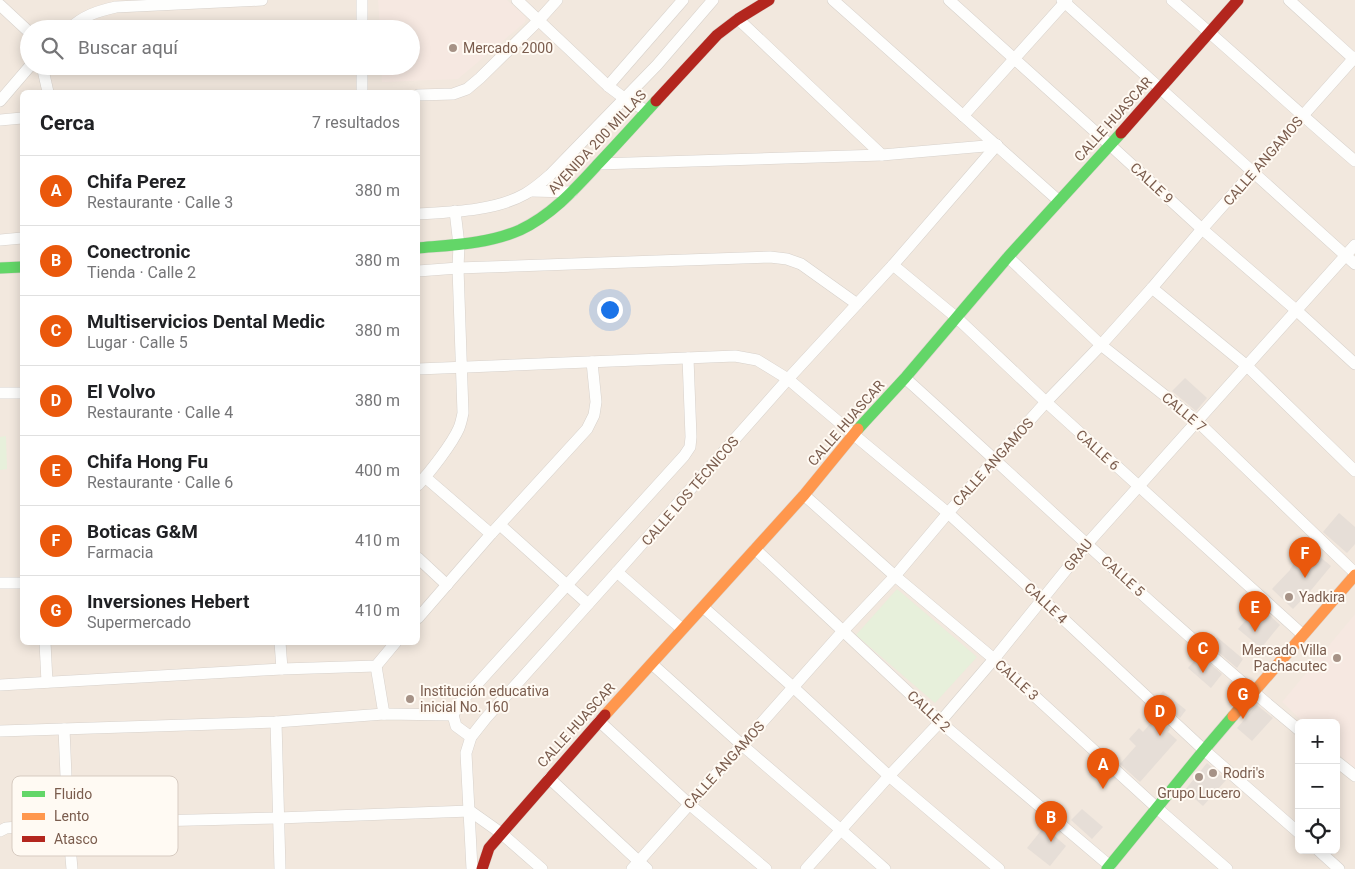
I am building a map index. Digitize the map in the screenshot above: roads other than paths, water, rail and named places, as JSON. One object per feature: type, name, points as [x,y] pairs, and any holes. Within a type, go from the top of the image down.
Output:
[{"type":"street","points":[[81,20],[89,14],[116,7],[262,0]]},
{"type":"street","points":[[362,0],[362,20]]},
{"type":"street","points":[[517,0],[608,86],[647,111]]},
{"type":"street","points":[[420,95],[453,94],[467,89],[539,20],[557,0]]},
{"type":"street","points":[[608,86],[684,0]]},
{"type":"street","points":[[420,214],[465,211],[507,202],[531,191],[550,175],[657,65],[713,0]]},
{"type":"street","name":"AVENIDA 200 MILLAS","points":[[420,248],[459,245],[490,240],[520,230],[547,215],[572,192],[717,35],[738,19],[769,0]]},
{"type":"street","points":[[833,0],[1059,201]]},
{"type":"street","name":"CALLE 9","points":[[949,0],[1202,230],[1296,310],[1355,364]]},
{"type":"street","points":[[1172,0],[1355,161]]},
{"type":"street","name":"CALLE HUASCAR","points":[[482,869],[489,848],[502,832],[804,495],[853,434],[906,378],[1008,257],[1238,0]]},
{"type":"street","points":[[1289,0],[1355,59]]},
{"type":"street","points":[[963,116],[1064,1],[1252,173],[1355,264]]},
{"type":"street","points":[[0,5],[20,24]]},
{"type":"street","points":[[738,19],[882,155]]},
{"type":"street","name":"CALLE ANGAMOS","points":[[639,867],[689,804],[895,576],[995,459],[1101,345],[1302,116],[1355,59]]},
{"type":"street","points":[[0,101],[22,75]]},
{"type":"street","points":[[44,75],[48,90]]},
{"type":"street","points":[[362,75],[362,90]]},
{"type":"street","points":[[0,120],[20,118]]},
{"type":"street","points":[[598,164],[882,155],[997,145]]},
{"type":"street","name":"CALLE LOS TÉCNICOS","points":[[472,869],[466,753],[471,737],[788,378],[893,265],[997,145]]},
{"type":"street","points":[[531,191],[572,192]]},
{"type":"street","points":[[455,211],[459,245],[458,268],[463,413],[460,426],[454,437],[421,481],[491,534]]},
{"type":"street","points":[[0,240],[20,238]]},
{"type":"street","name":"GRAU","points":[[806,869],[940,722],[1043,600],[1087,544],[1138,486],[1355,245]]},
{"type":"street","points":[[420,271],[770,256],[801,264],[857,304]]},
{"type":"street","name":"CALLE 7","points":[[1008,257],[1101,345],[1197,421],[1355,574]]},
{"type":"street","name":"CALLE 6","points":[[893,265],[957,318],[1046,402],[1303,635]]},
{"type":"street","points":[[0,268],[20,267]]},
{"type":"street","points":[[1152,288],[1247,366],[1355,472]]},
{"type":"street","name":"CALLE 4","points":[[420,369],[735,356],[757,360],[788,378],[948,513],[1204,750],[1295,830]]},
{"type":"street","points":[[471,737],[456,726],[453,715],[459,704],[684,456],[690,447],[688,358]]},
{"type":"street","points":[[420,616],[491,534],[587,429],[594,415],[596,402],[592,362]]},
{"type":"street","name":"CALLE 5","points":[[906,378],[1087,544],[1254,693],[1295,727]]},
{"type":"street","points":[[0,394],[20,393]]},
{"type":"street","name":"CALLE 3","points":[[804,495],[895,576],[994,659],[1157,808],[1227,869]]},
{"type":"street","points":[[500,525],[588,604]]},
{"type":"street","name":"CALLE 2","points":[[755,549],[940,722],[1108,867]]},
{"type":"street","points":[[420,560],[447,585]]},
{"type":"street","points":[[617,572],[682,630]]},
{"type":"street","points":[[1108,867],[1204,750],[1355,574]]},
{"type":"street","points":[[0,583],[20,583]]},
{"type":"street","points":[[703,607],[890,776],[999,869]]},
{"type":"street","points":[[45,645],[47,682]]},
{"type":"street","points":[[280,645],[282,669]]},
{"type":"street","points":[[0,684],[376,666],[394,645]]},
{"type":"street","points":[[652,664],[742,746],[885,869]]},
{"type":"street","points":[[376,666],[384,714]]},
{"type":"street","points":[[0,731],[276,722],[384,714],[453,715]]},
{"type":"street","points":[[600,721],[689,804],[766,869]]},
{"type":"street","points":[[276,722],[280,869]]},
{"type":"street","points":[[64,730],[66,776]]},
{"type":"street","points":[[1340,764],[1355,776]]},
{"type":"street","points":[[549,778],[639,867]]},
{"type":"street","points":[[178,820],[470,810],[502,832],[542,869]]},
{"type":"street","points":[[0,831],[12,828]]},
{"type":"street","points":[[1322,854],[1339,869]]},
{"type":"street","points":[[71,856],[72,869]]},
{"type":"place","name":"Mercado 2000","points":[[453,48]]},
{"type":"place","name":"Boticas G&M","points":[[1305,578]]},
{"type":"place","name":"Yadkira","points":[[1289,597]]},
{"type":"place","name":"Chifa Hong Fu","points":[[1255,632]]},
{"type":"place","name":"Mercado Villa Pachacutec","points":[[1337,658]]},
{"type":"place","name":"Multiservicios Dental Medic","points":[[1203,673]]},
{"type":"place","name":"Institución educativa inicial No. 160","points":[[410,699]]},
{"type":"place","name":"Inversiones Hebert","points":[[1243,719]]},
{"type":"place","name":"El Volvo","points":[[1160,736]]},
{"type":"place","name":"Rodri's","points":[[1213,773]]},
{"type":"place","name":"Grupo Lucero","points":[[1199,777]]},
{"type":"place","name":"Chifa Perez","points":[[1103,789]]},
{"type":"place","name":"Conectronic","points":[[1051,842]]}]
